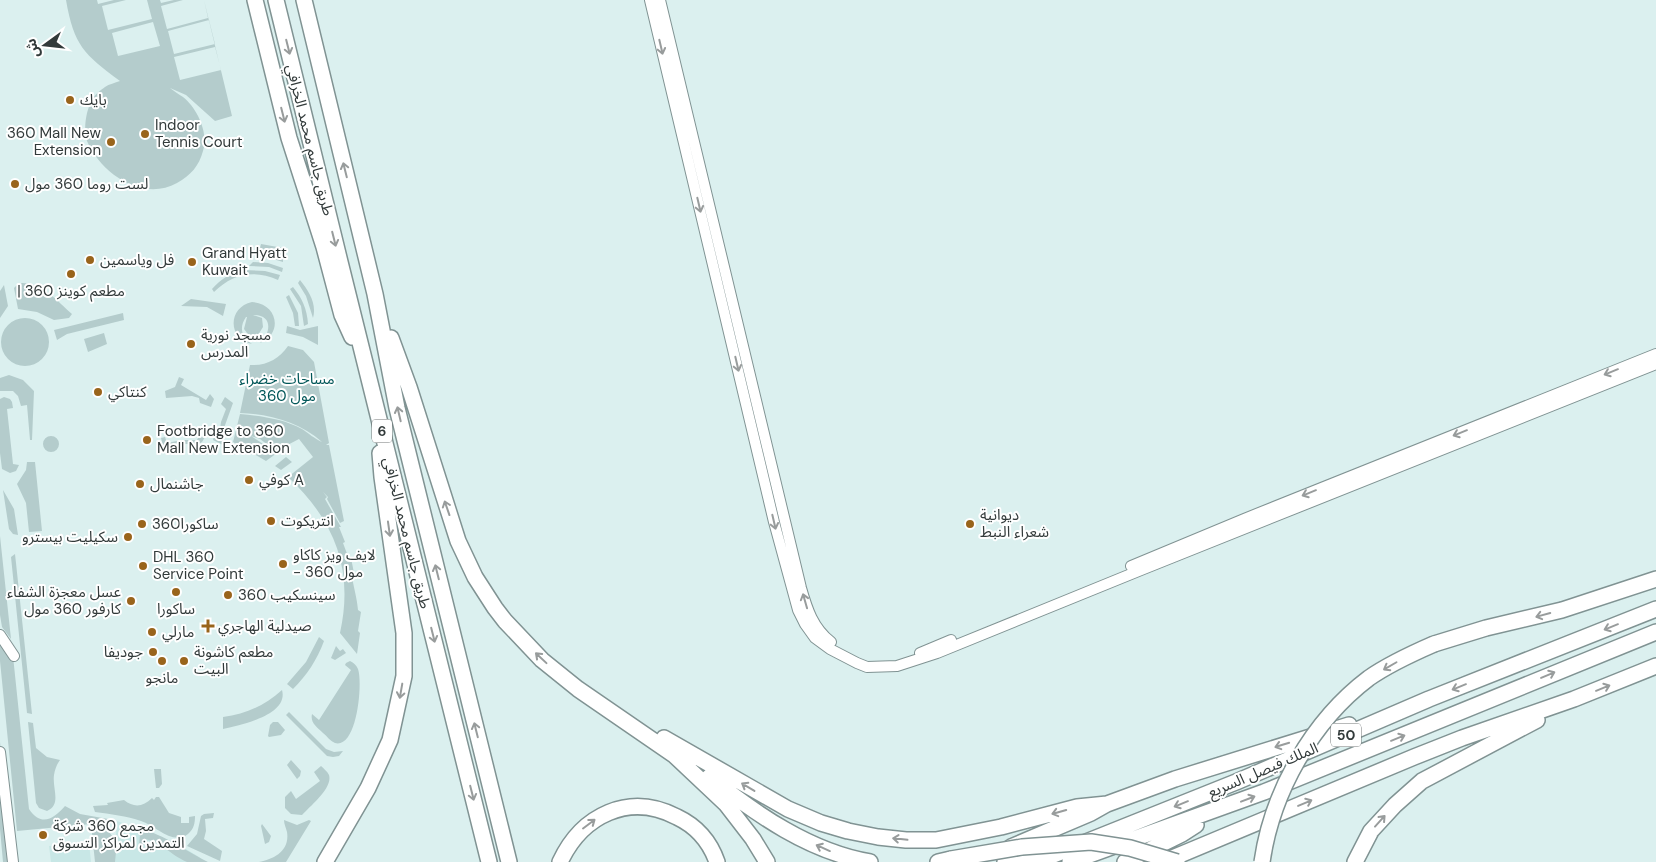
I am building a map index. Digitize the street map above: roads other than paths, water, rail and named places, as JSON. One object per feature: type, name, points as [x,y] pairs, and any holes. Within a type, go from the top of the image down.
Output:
[{"type":"highway","points":[[255,0],[289,138],[330,266],[342,315],[350,334],[362,351]]},
{"type":"highway","name":"طريق جاسم محمد الخرافي","points":[[276,0],[489,862]]},
{"type":"highway","name":"طريق جاسم محمد الخرافي","points":[[304,0],[376,294],[397,408],[509,862]]},
{"type":"highway","points":[[376,294],[409,387],[458,541],[475,577],[505,621],[542,660],[578,690],[674,755],[726,804],[753,839],[767,862]]},
{"type":"highway","points":[[325,862],[368,788],[390,740],[404,676],[404,633],[382,477],[377,411]]},
{"type":"highway","points":[[1262,862],[1268,831],[1282,791],[1297,760],[1319,729],[1349,696],[1368,679],[1398,661],[1434,644],[1476,631],[1562,610],[1656,579]]},
{"type":"highway","name":"الملك فيصل السريع","points":[[1036,862],[1236,782],[1429,699],[1656,610]]},
{"type":"highway","name":"الملك فيصل السريع","points":[[1070,862],[1222,809],[1656,632]]},
{"type":"highway","points":[[1163,862],[1414,757],[1462,738],[1574,700],[1656,666]]},
{"type":"highway","points":[[578,690],[788,809],[821,823],[848,831],[887,838],[936,840],[1002,827],[1078,807],[1107,804]]},
{"type":"highway","points":[[973,862],[1091,813],[1107,804],[1175,779],[1429,699]]},
{"type":"highway","points":[[1355,862],[1371,831],[1395,805],[1422,781],[1574,700]]},
{"type":"highway","points":[[674,755],[685,757],[739,799],[787,830],[833,852],[870,862]]},
{"type":"highway","points":[[560,862],[576,836],[590,822],[615,810],[638,806],[657,808],[690,824],[706,841],[717,862]]},
{"type":"highway","points":[[1124,862],[1182,834],[1222,809]]},
{"type":"highway","points":[[331,862],[348,825]]},
{"type":"highway","points":[[944,861],[1022,847],[1091,842],[1111,844],[1156,854],[1177,862]]},
{"type":"highway","points":[[1005,862],[1050,846]]},
{"type":"street","points":[[650,0],[774,522],[798,610],[815,638],[830,649],[857,663],[867,666],[897,666],[937,653],[1656,364]]},
{"type":"street","points":[[660,0],[779,498],[808,611],[814,624],[824,637],[838,647],[858,656],[884,661],[918,653],[1244,519],[1656,354]]},
{"type":"street","points":[[0,635],[14,656]]},
{"type":"street","points":[[0,752],[13,862]]},
{"type":"place","name":"بايك","points":[[70,100]]},
{"type":"place","name":"Indoor Tennis Court","points":[[145,134]]},
{"type":"place","name":"360 Mall New Extension","points":[[111,142]]},
{"type":"place","name":"لست روما 360 مول","points":[[15,184]]},
{"type":"place","name":"فل وياسمين","points":[[90,260]]},
{"type":"place","name":"Grand Hyatt Kuwait","points":[[192,262]]},
{"type":"place","name":"| مطعم كوينز 360","points":[[71,274]]},
{"type":"place","name":"مسجد نورية المدرس","points":[[191,344]]},
{"type":"place","name":"كنتاكي","points":[[98,392]]},
{"type":"place","name":"Footbridge to 360 Mall New Extension","points":[[147,440]]},
{"type":"place","name":"كوفي A","points":[[249,480]]},
{"type":"place","name":"جاشنمال","points":[[140,484]]},
{"type":"place","name":"انتريكوت","points":[[271,521]]},
{"type":"place","name":"ساكورا360","points":[[142,524]]},
{"type":"place","name":"ديوانية شعراء النبط","points":[[970,524]]},
{"type":"place","name":"سكيليت بيسترو","points":[[128,537]]},
{"type":"place","name":"لايف ويز كاكاو - مول 360","points":[[283,564]]},
{"type":"place","name":"DHL 360 Service Point","points":[[143,566]]},
{"type":"place","name":"ساكورا","points":[[176,592]]},
{"type":"place","name":"سينسكيب 360","points":[[228,595]]},
{"type":"place","name":"عسل معجزة الشفاء كارفور 360 مول","points":[[131,601]]},
{"type":"place","name":"صيدلية الهاجري","points":[[208,626]]},
{"type":"place","name":"مارلي","points":[[152,632]]},
{"type":"place","name":"جوديفا","points":[[153,652]]},
{"type":"place","name":"مانجو","points":[[162,661]]},
{"type":"place","name":"مطعم كاشونة البيت","points":[[184,661]]},
{"type":"place","name":"مجمع 360 شركة التمدين لمراكز التسوق","points":[[43,835]]},
{"type":"park label","name":"مساحات خضراء 360 مول","points":[[287,388]]}]
